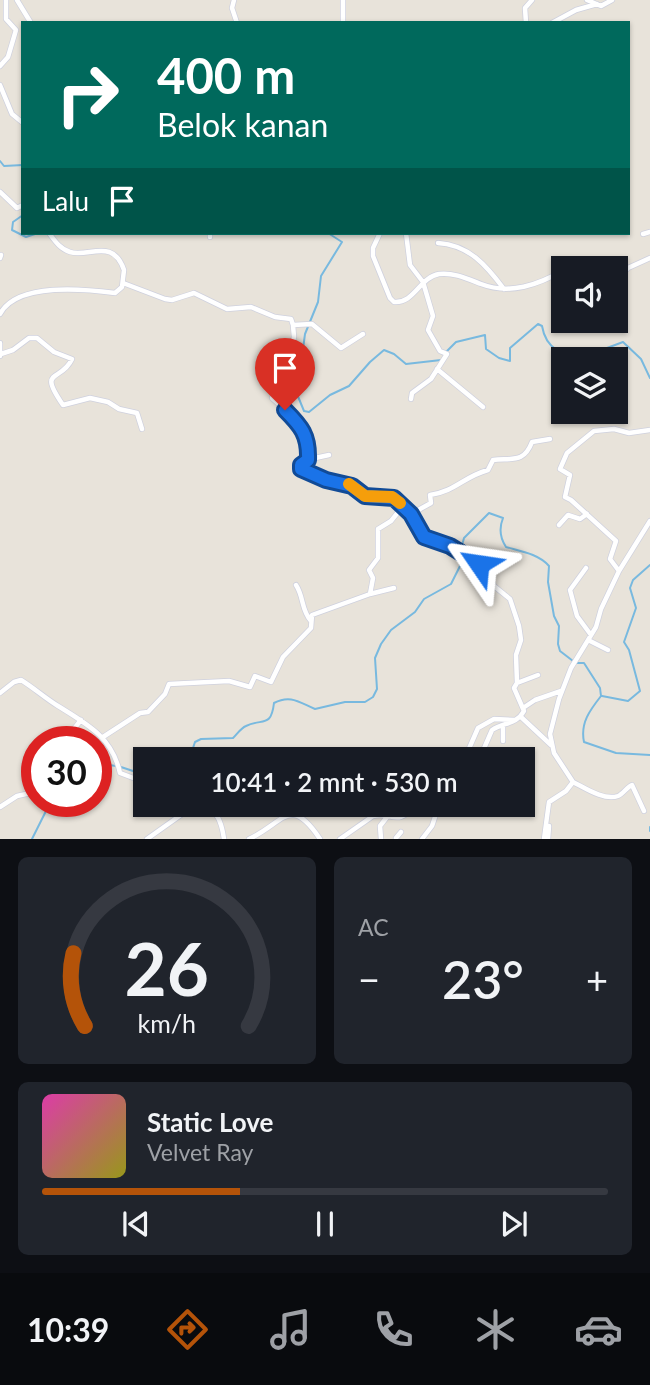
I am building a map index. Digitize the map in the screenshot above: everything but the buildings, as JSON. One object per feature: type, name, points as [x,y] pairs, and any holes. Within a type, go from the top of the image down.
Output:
[{"type":"street","points":[[0,66],[8,57],[16,30],[6,19],[6,0]]},
{"type":"street","points":[[17,0],[30,21]]},
{"type":"street","points":[[234,0],[232,8],[236,21]]},
{"type":"street","points":[[343,0],[343,21]]},
{"type":"street","points":[[526,21],[526,8],[532,0]]},
{"type":"street","points":[[587,0],[603,6],[612,0]]},
{"type":"street","points":[[556,21],[576,10],[597,4]]},
{"type":"street","points":[[0,85],[12,114],[21,121]]},
{"type":"street","points":[[0,191],[18,208],[21,206]]},
{"type":"street","points":[[643,234],[650,232]]},
{"type":"street","points":[[0,314],[2,304],[17,296],[49,290],[95,289],[115,293],[121,289],[123,267],[115,257],[98,250],[71,253],[58,245],[50,235]]},
{"type":"street","points":[[379,235],[373,248],[373,256],[391,299],[402,302],[434,275],[445,274],[504,290],[529,286],[551,276]]},
{"type":"street","points":[[406,235],[410,265],[423,282],[433,316],[428,330],[438,348],[447,354],[426,384],[412,393],[411,399]]},
{"type":"street","points":[[438,243],[454,244],[470,251],[504,290]]},
{"type":"street","points":[[628,268],[650,258]]},
{"type":"street","points":[[123,283],[165,299],[172,300],[194,293],[227,309],[251,307],[275,317],[291,319],[292,348],[288,359],[281,361],[282,377],[272,398],[301,425],[308,460]]},
{"type":"street","points":[[293,325],[313,324],[341,348],[363,334]]},
{"type":"street","points":[[0,343],[1,355],[29,338],[40,340],[54,352],[72,359],[69,366],[55,375],[51,382],[52,390],[63,405],[90,398],[108,402],[118,409],[137,412],[142,429]]},
{"type":"street","points":[[437,369],[483,407]]},
{"type":"street","points":[[619,571],[610,559],[616,541],[564,497],[570,475],[560,469],[567,453],[594,431],[614,429],[629,433],[650,430]]},
{"type":"street","points":[[411,514],[431,503],[430,495],[447,491],[468,475],[488,470],[493,460],[523,457],[532,443],[550,439]]},
{"type":"street","points":[[329,455],[308,460],[300,468],[312,475],[349,484],[365,496],[392,497],[411,514],[424,537],[484,565],[493,585],[510,599],[521,638],[516,655],[517,683],[514,688],[523,708]]},
{"type":"street","points":[[370,594],[373,578],[369,570],[378,558],[378,530],[391,521],[403,506]]},
{"type":"street","points":[[559,525],[565,516],[572,514],[582,519],[587,514]]},
{"type":"street","points":[[644,811],[632,785],[618,796],[611,796],[590,791],[573,782],[552,745],[550,731],[561,691],[574,663],[590,637],[619,571],[650,521]]},
{"type":"street","points":[[586,568],[570,590],[577,616],[590,637],[608,650]]},
{"type":"street","points":[[296,585],[302,594],[304,617],[312,622]]},
{"type":"street","points":[[112,731],[140,713],[148,712],[164,695],[169,684],[227,681],[250,687],[254,676],[271,682],[283,657],[307,633],[313,614],[394,588]]},
{"type":"street","points":[[517,683],[538,675]]},
{"type":"street","points":[[0,692],[14,681],[22,680],[88,726]]},
{"type":"street","points":[[484,747],[490,732],[518,719],[523,708],[535,700],[561,691]]},
{"type":"street","points":[[470,747],[478,728],[494,719],[518,719],[552,745]]},
{"type":"street","points":[[75,726],[80,720]]},
{"type":"street","points":[[503,725],[503,741]]},
{"type":"street","points":[[112,753],[122,774],[133,778]]},
{"type":"street","points":[[546,839],[550,802],[566,791],[573,782]]},
{"type":"street","points":[[0,807],[21,795]]},
{"type":"street","points":[[248,839],[284,816],[292,815],[306,819],[320,839]]},
{"type":"street","points":[[148,839],[177,817]]},
{"type":"street","points":[[217,817],[224,839]]},
{"type":"street","points":[[340,839],[372,817]]},
{"type":"street","points":[[381,839],[380,826],[387,817]]},
{"type":"street","points":[[422,839],[435,817]]},
{"type":"street","points":[[395,839],[401,832]]},
{"type":"waterway","points":[[0,161],[4,166],[21,165]]},
{"type":"waterway","points":[[21,216],[13,222],[12,230],[21,234]]},
{"type":"waterway","points":[[22,235],[32,235]]},
{"type":"waterway","points":[[331,235],[342,242],[321,276],[318,302],[305,334],[297,394],[304,411],[309,412],[330,395],[349,386],[384,350],[406,364],[441,360]]},
{"type":"waterway","points":[[446,352],[456,342],[485,335],[486,349],[499,358],[510,361],[510,348],[538,324],[542,326],[547,341],[553,347]]},
{"type":"waterway","points":[[610,347],[623,342],[641,359],[650,378]]},
{"type":"waterway","points":[[461,549],[464,538],[489,513],[503,518],[501,533],[506,547],[535,556],[549,566],[548,582],[554,616],[559,626],[558,644],[560,651],[573,661]]},
{"type":"waterway","points":[[193,747],[195,742],[201,739],[233,738],[244,727],[265,721],[271,716],[274,703],[280,700],[295,700],[315,709],[345,702],[365,702],[373,697],[377,689],[375,658],[381,644],[391,630],[415,612],[424,599],[451,584],[461,564],[461,555]]},
{"type":"waterway","points":[[602,696],[628,701],[640,691],[629,650],[624,642],[636,608],[630,588],[633,580],[650,565]]},
{"type":"waterway","points":[[577,663],[584,663],[600,688],[601,696]]},
{"type":"waterway","points":[[601,696],[585,723],[584,742],[616,753],[650,755]]},
{"type":"waterway","points":[[112,765],[116,766]]},
{"type":"waterway","points":[[121,767],[133,771]]},
{"type":"waterway","points":[[32,839],[43,817]]},
{"type":"slow traffic","points":[[349,484],[365,496],[392,497],[400,503]]},
{"type":"route","points":[[285,410],[301,425],[304,433],[308,460],[301,465],[301,469],[326,480],[352,486],[365,496],[394,498],[411,514],[424,537],[450,546],[479,564]]}]
